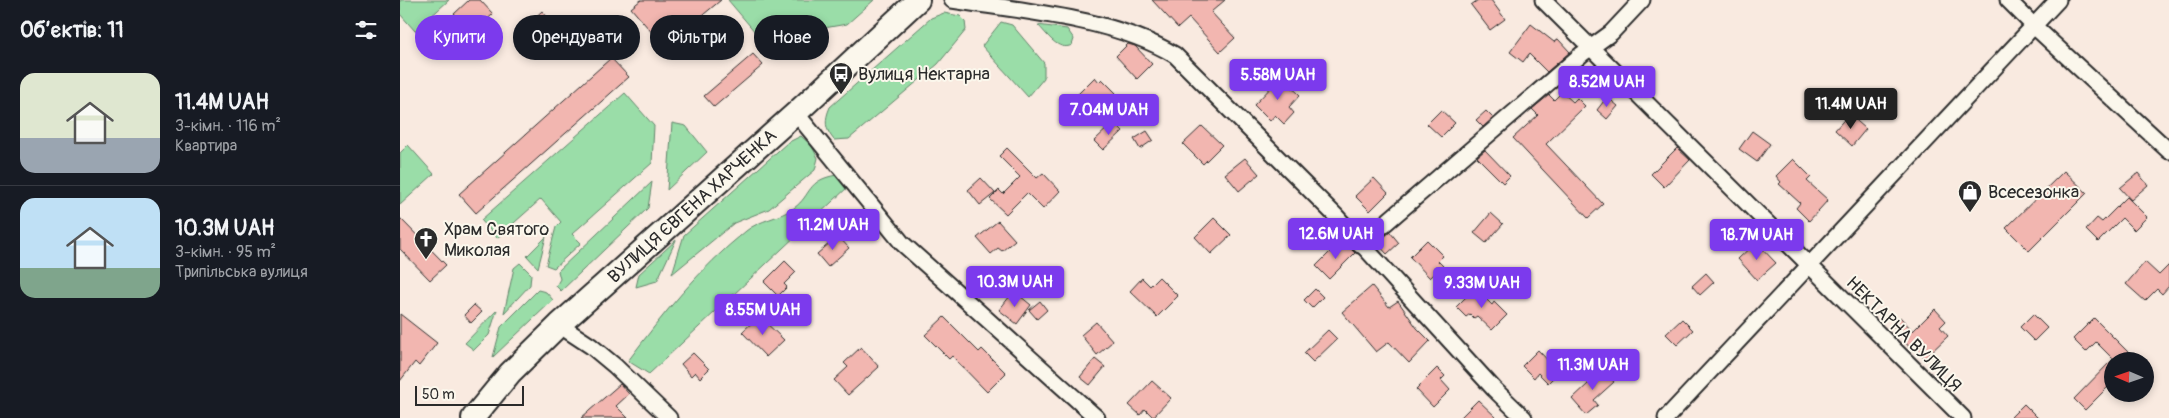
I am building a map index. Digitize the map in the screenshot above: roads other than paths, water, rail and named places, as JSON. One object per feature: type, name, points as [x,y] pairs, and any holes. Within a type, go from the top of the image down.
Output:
[{"type":"main road","name":"ВУЛИЦЯ ЄВГЕНА ХАРЧЕНКА","points":[[473,418],[510,373],[559,325],[796,113],[918,0]]},
{"type":"street","points":[[952,0],[1039,13],[1114,29],[1142,38],[1175,55],[1334,216],[1494,389],[1524,418]]},
{"type":"street","name":"НЕКТАРНА ВУЛИЦЯ","points":[[1543,0],[1963,418]]},
{"type":"street","points":[[1360,245],[1582,54],[1611,34],[1642,0]]},
{"type":"street","points":[[2008,0],[2034,26],[2166,141]]},
{"type":"street","points":[[1666,418],[2058,0]]},
{"type":"street","points":[[796,113],[902,243],[1098,418]]},
{"type":"street","points":[[559,325],[603,356],[669,418]]},
{"type":"place","name":"Вулиця Нектарна","points":[[841,95]]},
{"type":"place","name":"Всесезонка","points":[[1970,213]]},
{"type":"place","name":"Храм Святого Миколая","points":[[426,260]]}]
